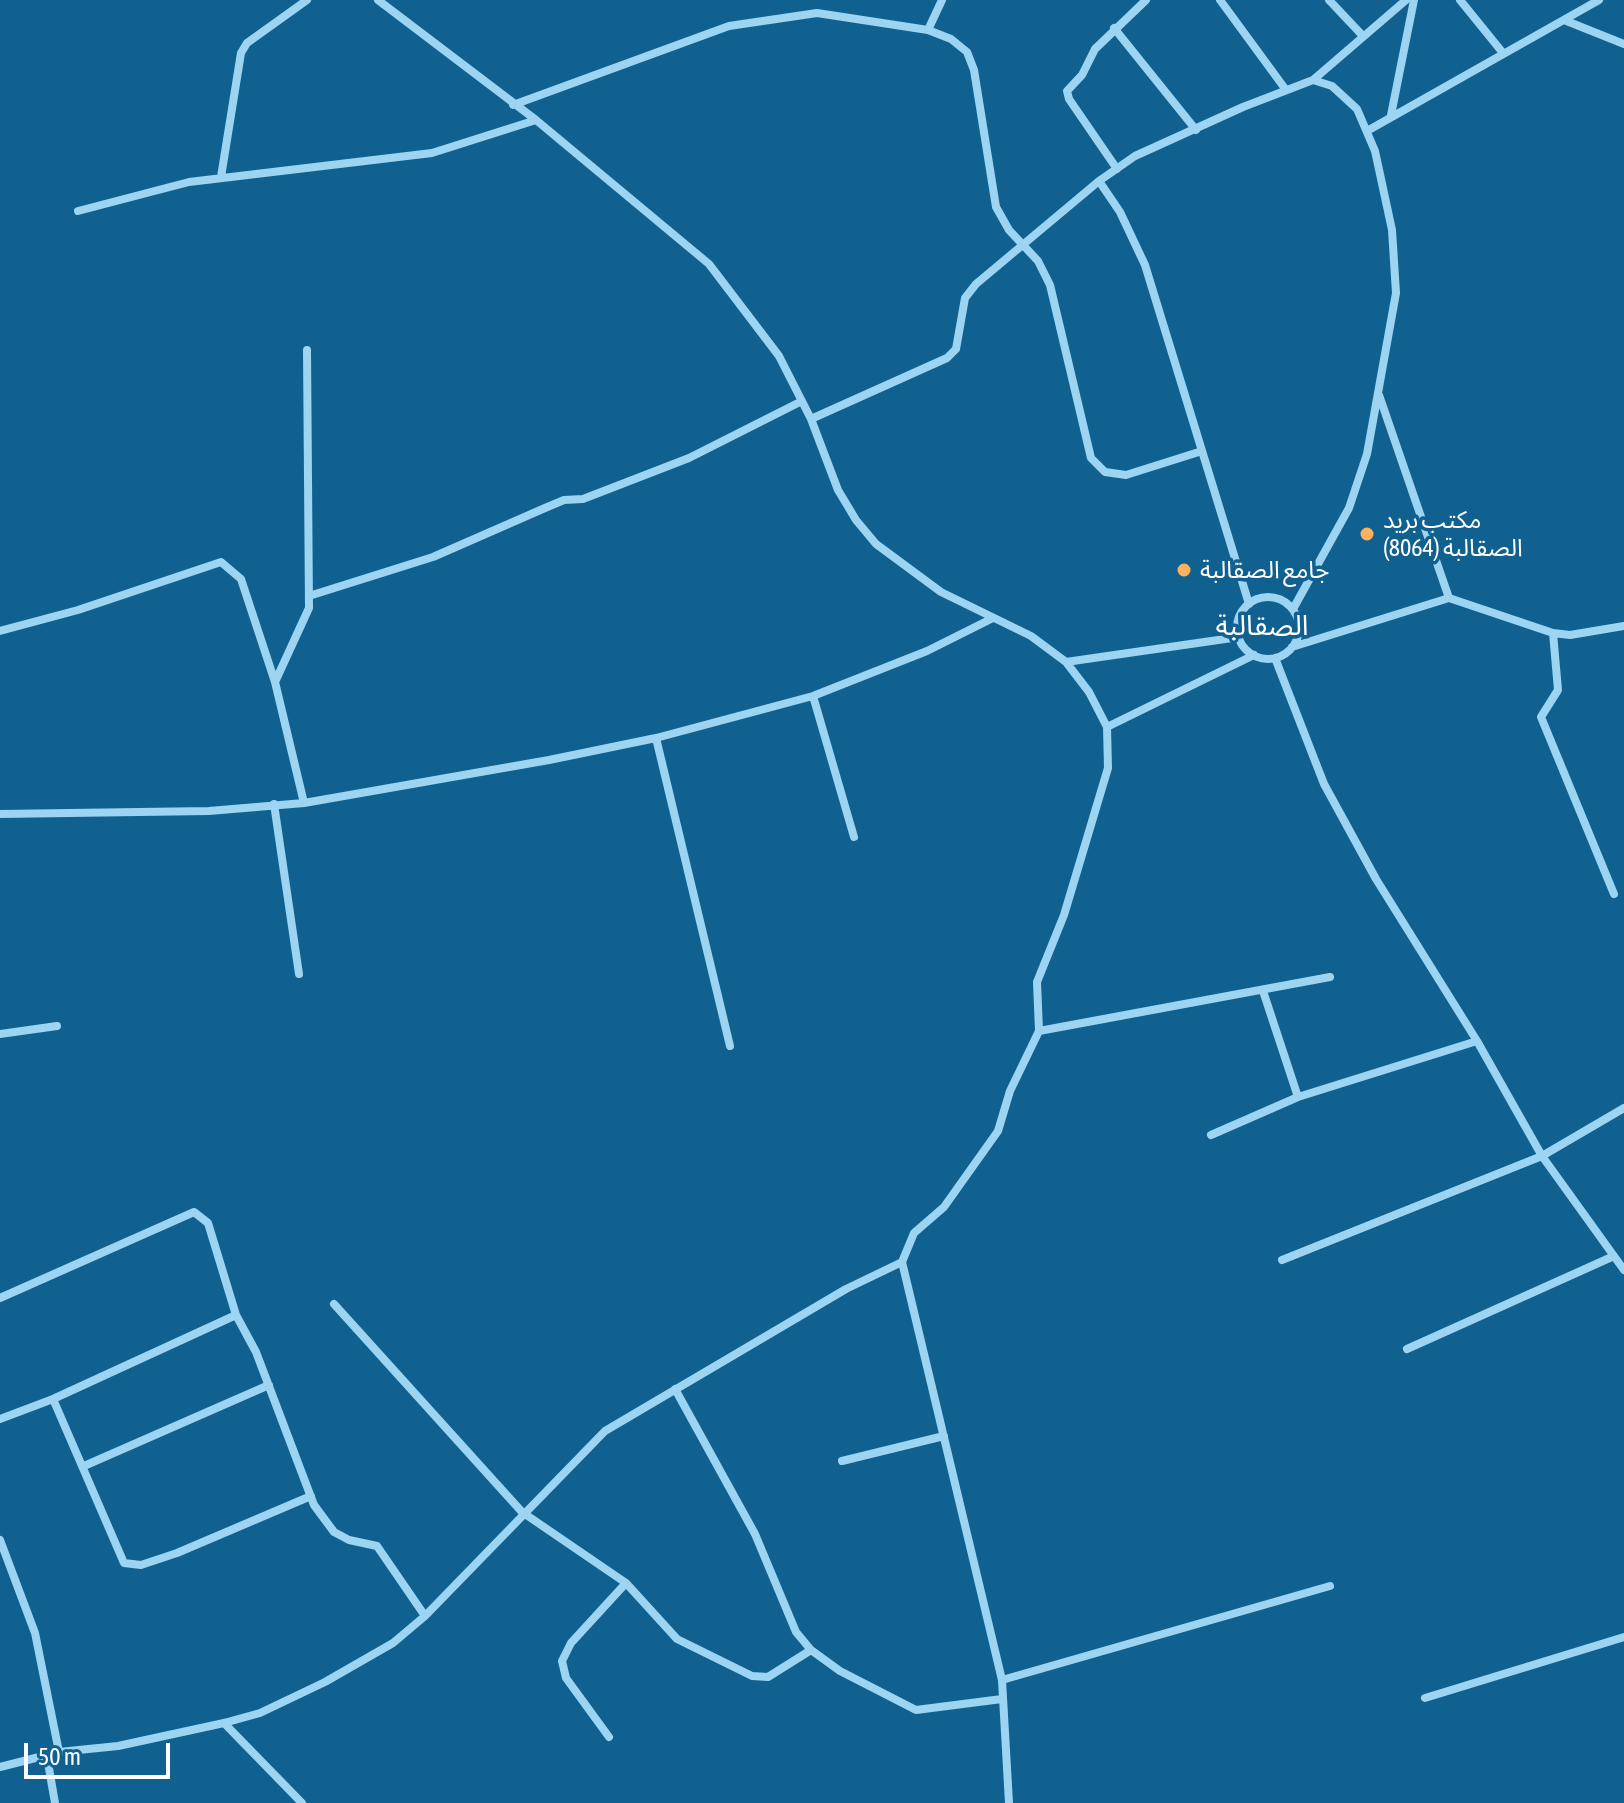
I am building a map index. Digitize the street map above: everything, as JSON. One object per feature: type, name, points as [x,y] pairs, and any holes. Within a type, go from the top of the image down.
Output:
[{"type":"street","points":[[221,177],[241,53],[247,43],[307,0]]},
{"type":"street","points":[[378,0],[536,120],[709,264],[779,356],[811,419],[838,490],[876,544],[941,592],[1031,636],[1066,662],[1089,692],[1107,727],[1108,768],[1064,915],[1037,982],[1039,1031],[1010,1091],[998,1131],[944,1207],[914,1233],[902,1262],[1002,1680],[1009,1803]]},
{"type":"street","points":[[928,30],[942,0]]},
{"type":"street","points":[[1117,169],[1069,99],[1067,91],[1114,28],[1146,0]]},
{"type":"street","points":[[1220,0],[1286,90]]},
{"type":"street","points":[[1329,0],[1363,36]]},
{"type":"street","points":[[811,419],[947,358],[956,349],[965,298],[1023,244],[1099,181],[1135,156],[1313,80],[1406,0]]},
{"type":"street","points":[[1391,115],[1414,0]]},
{"type":"street","points":[[1460,0],[1503,53]]},
{"type":"street","points":[[1367,131],[1599,0]]},
{"type":"street","points":[[513,105],[729,26],[817,13],[928,30],[951,39],[967,52],[974,70],[996,207],[1009,230],[1038,261],[1050,285],[1091,458],[1105,472],[1126,475],[1202,451]]},
{"type":"street","points":[[1564,20],[1624,44]]},
{"type":"street","points":[[1114,28],[1196,130]]},
{"type":"street","points":[[1293,609],[1349,508],[1367,454],[1396,293],[1396,261],[1384,189],[1367,131],[1357,109],[1345,95],[1313,80]]},
{"type":"street","points":[[78,211],[120,198],[221,177],[432,153],[536,120]]},
{"type":"street","points":[[1099,181],[1120,212],[1145,265],[1249,604]]},
{"type":"street","points":[[275,682],[309,608],[307,350]]},
{"type":"street","points":[[1378,392],[1449,598]]},
{"type":"street","points":[[309,596],[433,557],[554,504],[583,499],[689,458],[802,401]]},
{"type":"street","points":[[0,631],[78,610],[221,562],[241,579],[275,682],[304,803]]},
{"type":"street","points":[[1254,655],[1239,637],[1239,618],[1249,604],[1267,597],[1286,602],[1293,609],[1299,628],[1292,647]]},
{"type":"street","points":[[1107,727],[1254,655],[1275,658],[1292,647],[1449,598],[1553,633],[1570,635],[1624,626]]},
{"type":"street","points":[[0,814],[209,811],[304,803],[421,785],[656,738],[813,696],[927,651],[991,619]]},
{"type":"street","points":[[1553,633],[1558,690],[1541,717],[1614,894]]},
{"type":"street","points":[[1066,662],[1239,637]]},
{"type":"street","points":[[1275,658],[1324,784],[1376,879],[1477,1041],[1542,1156],[1624,1270]]},
{"type":"street","points":[[813,696],[854,837]]},
{"type":"street","points":[[656,738],[730,1046]]},
{"type":"street","points":[[274,804],[299,974]]},
{"type":"street","points":[[1039,1031],[1330,977]]},
{"type":"street","points":[[1263,991],[1298,1097]]},
{"type":"street","points":[[0,1034],[57,1026]]},
{"type":"street","points":[[1211,1135],[1298,1097],[1477,1041]]},
{"type":"street","points":[[1282,1260],[1542,1156],[1624,1108]]},
{"type":"street","points":[[0,1298],[194,1212],[208,1223],[236,1315],[269,1385],[311,1496],[334,1532],[349,1540],[377,1546],[425,1616]]},
{"type":"street","points":[[1407,1349],[1614,1256]]},
{"type":"street","points":[[0,1767],[59,1752],[118,1746],[224,1723],[291,1700],[393,1643],[425,1616],[522,1512],[605,1431],[846,1289],[902,1262]]},
{"type":"street","points":[[334,1304],[522,1512],[626,1583],[677,1639],[752,1676],[768,1677],[811,1650]]},
{"type":"street","points":[[0,1419],[53,1399],[236,1315]]},
{"type":"street","points":[[84,1466],[269,1385]]},
{"type":"street","points":[[675,1389],[755,1534],[796,1632],[811,1650],[840,1671],[916,1710],[1002,1699]]},
{"type":"street","points":[[53,1399],[124,1563],[132,1566],[177,1553],[311,1496]]},
{"type":"street","points":[[842,1461],[944,1436]]},
{"type":"street","points":[[0,1540],[35,1633],[59,1752]]},
{"type":"street","points":[[609,1737],[566,1678],[562,1661],[571,1643],[626,1583]]},
{"type":"street","points":[[1002,1680],[1330,1586]]},
{"type":"street","points":[[1425,1698],[1624,1637]]},
{"type":"street","points":[[224,1723],[302,1803]]},
{"type":"street","points":[[47,1757],[55,1803]]},
{"type":"place","name":"مكتب بريد الصقالبة (8064)","points":[[1367,534]]},
{"type":"place","name":"جامع الصقالبة","points":[[1184,570]]},
{"type":"district","name":"الصقالبة","points":[[1262,626]]}]
